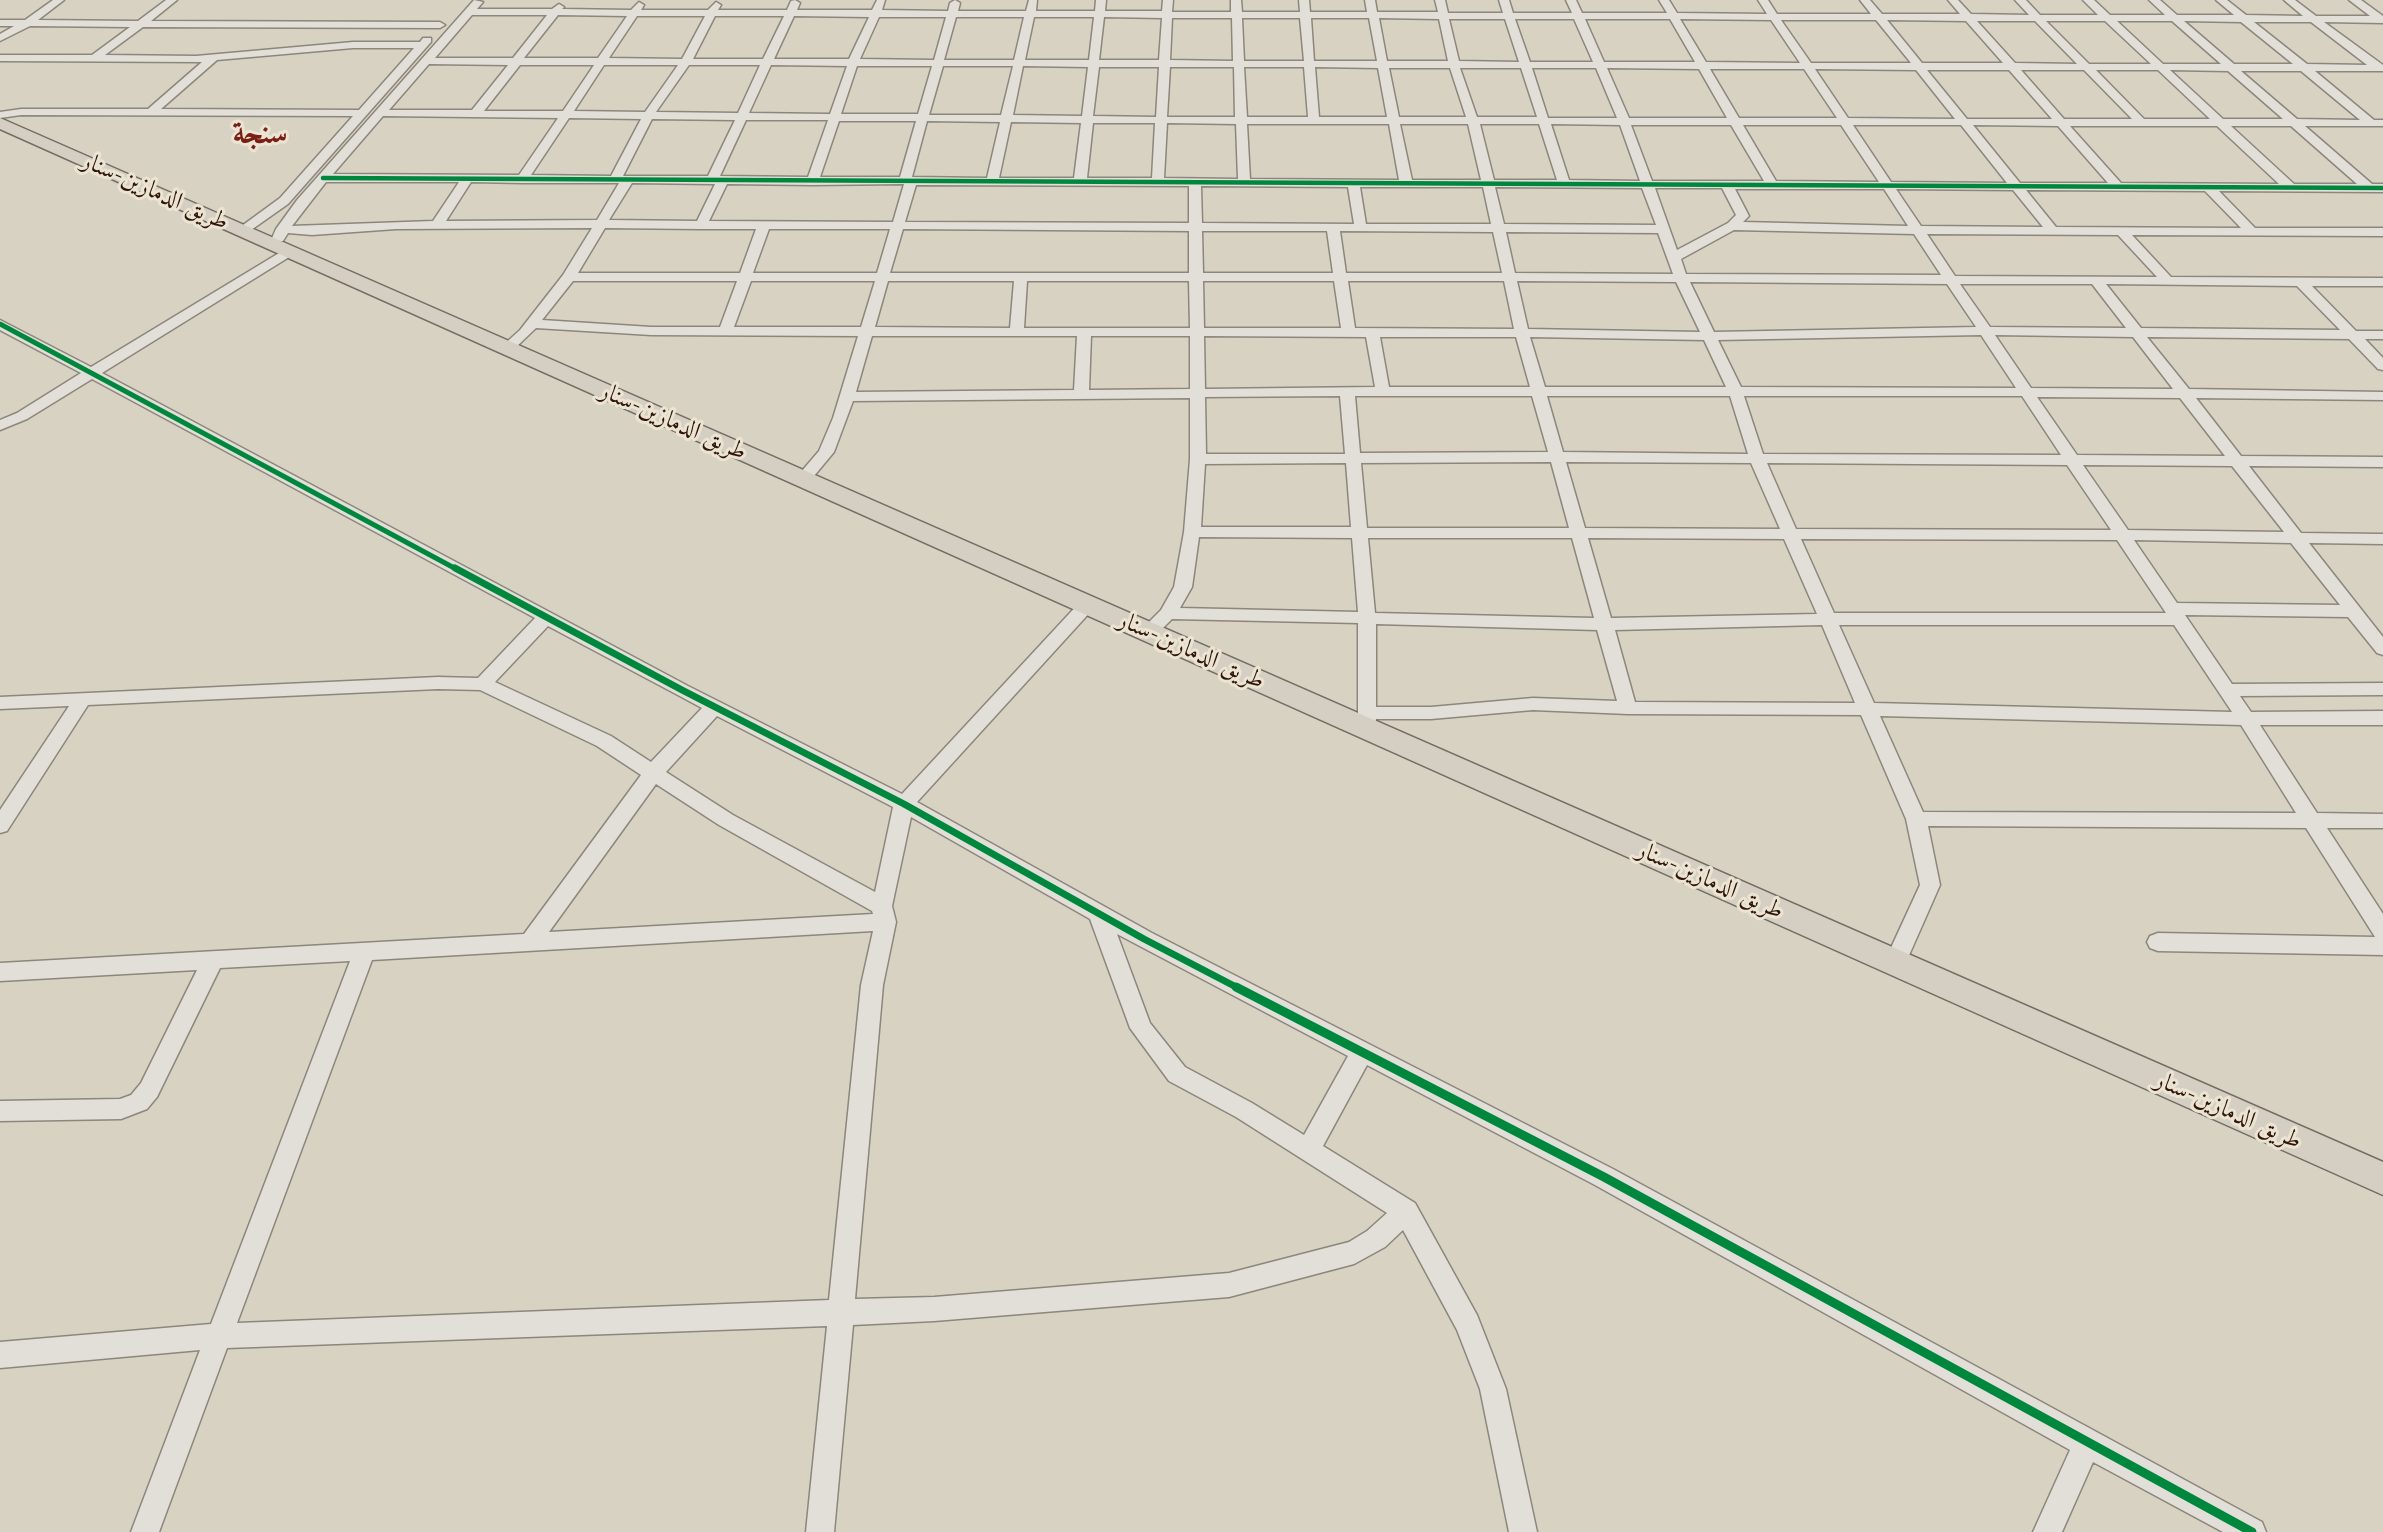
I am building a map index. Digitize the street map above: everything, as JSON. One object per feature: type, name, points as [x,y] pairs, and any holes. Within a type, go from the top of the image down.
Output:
[{"type":"highway","name":"طريق الدمازين-سنار","points":[[0,123],[244,232],[282,242],[507,348],[1087,605],[1367,721],[1895,963],[2383,1179]]},
{"type":"street","points":[[0,37],[28,23],[59,0]]},
{"type":"street","points":[[96,57],[172,0]]},
{"type":"street","points":[[282,242],[323,178],[480,0]]},
{"type":"street","points":[[476,114],[564,0]]},
{"type":"street","points":[[523,179],[643,0]]},
{"type":"street","points":[[507,348],[533,324],[569,277],[622,179],[649,114],[686,62],[719,0]]},
{"type":"street","points":[[701,225],[743,116],[797,0]]},
{"type":"street","points":[[813,181],[833,116],[881,0]]},
{"type":"street","points":[[803,479],[826,453],[847,397],[898,226],[921,117],[956,0]]},
{"type":"street","points":[[992,181],[1033,0]]},
{"type":"street","points":[[1080,182],[1101,0]]},
{"type":"street","points":[[1158,183],[1168,0]]},
{"type":"street","points":[[1236,0],[1244,183]]},
{"type":"street","points":[[1304,0],[1314,120]]},
{"type":"street","points":[[1370,0],[1406,182]]},
{"type":"street","points":[[1440,0],[1454,65],[1488,182],[1521,333],[1628,708]]},
{"type":"street","points":[[1504,0],[1564,183]]},
{"type":"street","points":[[1664,0],[1772,184]]},
{"type":"street","points":[[1763,0],[2246,719],[2383,932]]},
{"type":"street","points":[[1865,0],[2052,230]]},
{"type":"street","points":[[1953,0],[2118,187]]},
{"type":"street","points":[[2020,0],[2141,122]]},
{"type":"street","points":[[2088,0],[2290,187]]},
{"type":"street","points":[[2154,0],[2383,200]]},
{"type":"street","points":[[2221,0],[2377,123],[2383,132]]},
{"type":"street","points":[[2289,0],[2381,69]]},
{"type":"street","points":[[2354,0],[2382,20]]},
{"type":"street","points":[[470,12],[1510,15],[1575,8],[1673,16],[2382,20]]},
{"type":"street","points":[[1575,8],[1624,120],[1681,278],[1736,393],[1757,458],[1916,819],[1930,885],[1895,963]]},
{"type":"street","points":[[0,23],[444,21],[284,201],[244,232]]},
{"type":"street","points":[[0,58],[213,58],[353,45],[422,45]]},
{"type":"street","points":[[151,112],[213,58]]},
{"type":"street","points":[[426,61],[2381,69]]},
{"type":"street","points":[[0,115],[21,112],[362,113]]},
{"type":"street","points":[[380,113],[1161,120],[2377,123]]},
{"type":"street","points":[[323,178],[2383,188]]},
{"type":"street","points":[[437,225],[467,179]]},
{"type":"street","points":[[1353,182],[1361,229]]},
{"type":"street","points":[[1149,632],[1168,613],[1183,586],[1192,532],[1198,459],[1195,183]]},
{"type":"street","points":[[1674,257],[1732,226],[1742,216],[1726,184]]},
{"type":"street","points":[[2208,187],[2251,231]]},
{"type":"street","points":[[0,425],[22,416],[90,373],[282,242],[312,231],[437,225],[599,224],[1663,229]]},
{"type":"street","points":[[726,331],[764,225]]},
{"type":"street","points":[[1732,226],[1917,230],[2383,232]]},
{"type":"street","points":[[1333,229],[1349,333]]},
{"type":"street","points":[[2122,230],[2167,280]]},
{"type":"street","points":[[569,277],[1341,276],[2383,282]]},
{"type":"street","points":[[1017,332],[1021,277]]},
{"type":"street","points":[[2095,279],[2383,649]]},
{"type":"street","points":[[2300,281],[2383,366]]},
{"type":"street","points":[[0,324],[714,707],[904,804],[1099,914],[1604,1177],[2252,1532]]},
{"type":"street","points":[[533,324],[651,331],[1521,333],[1710,337],[1984,331],[2383,335]]},
{"type":"street","points":[[1081,394],[1084,332]]},
{"type":"street","points":[[1372,333],[1383,391]]},
{"type":"street","points":[[847,397],[1347,391],[2025,392],[2383,396]]},
{"type":"street","points":[[1347,391],[1367,616],[1367,721],[1533,704],[2246,719],[2383,718]]},
{"type":"street","points":[[1198,459],[1556,457],[2383,462]]},
{"type":"street","points":[[1192,532],[2295,536],[2383,539]]},
{"type":"street","points":[[820,1532],[872,985],[904,804],[1087,605]]},
{"type":"street","points":[[1168,613],[1606,624],[2353,611]]},
{"type":"street","points":[[483,684],[545,617]]},
{"type":"street","points":[[0,703],[438,683],[483,684],[604,741],[726,820],[883,914]]},
{"type":"street","points":[[2226,690],[2383,689]]},
{"type":"street","points":[[0,826],[83,699]]},
{"type":"street","points":[[530,942],[653,773],[714,707]]},
{"type":"street","points":[[1916,819],[2383,821]]},
{"type":"street","points":[[0,972],[530,942],[883,914]]},
{"type":"street","points":[[1099,914],[1141,1028],[1177,1074],[1244,1110],[1406,1211],[1468,1324],[1493,1389],[1523,1532]]},
{"type":"street","points":[[2158,942],[2383,946]]},
{"type":"street","points":[[145,1532],[364,952]]},
{"type":"street","points":[[0,1111],[121,1109],[139,1102],[149,1090],[213,960]]},
{"type":"street","points":[[1308,1150],[1362,1052]]},
{"type":"street","points":[[0,1354],[219,1336],[934,1309],[1229,1285],[1354,1252],[1376,1239],[1406,1211]]},
{"type":"street","points":[[2047,1532],[2087,1444]]},
{"type":"cycle path","points":[[323,178],[2383,188]]},
{"type":"cycle path","points":[[0,324],[682,690],[904,804],[1144,939],[1604,1177],[2252,1532]]},
{"type":"district","name":"سنجة","points":[[260,135]]}]
